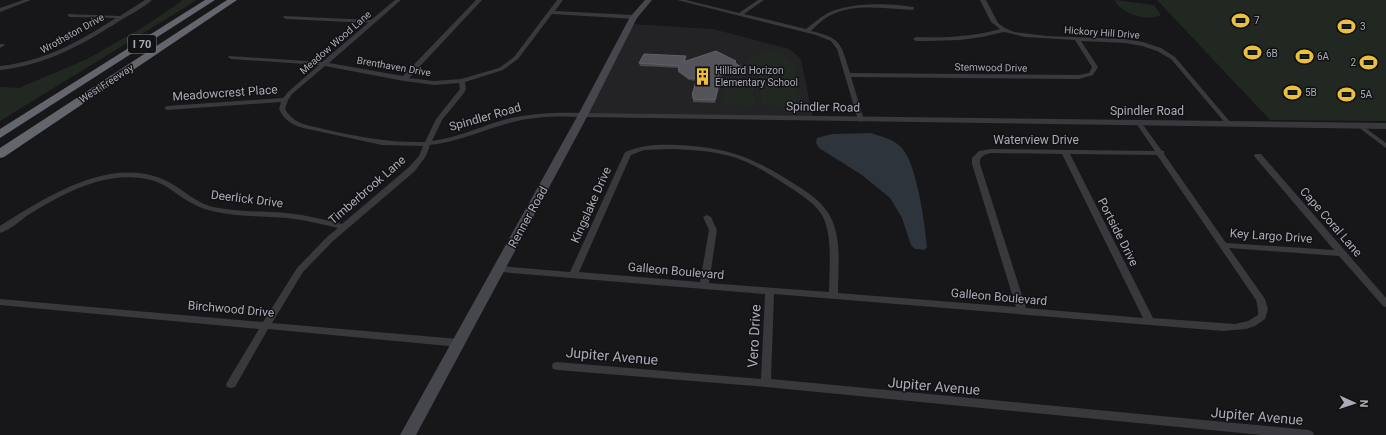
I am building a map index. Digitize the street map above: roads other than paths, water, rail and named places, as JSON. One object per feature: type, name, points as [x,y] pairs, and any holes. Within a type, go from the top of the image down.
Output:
[{"type":"highway","name":"West Freeway","points":[[0,134],[211,0]]},
{"type":"highway","name":"West Freeway","points":[[0,154],[233,0]]},
{"type":"main road","name":"Renner Road","points":[[408,435],[500,269],[634,17],[649,0]]},
{"type":"street","points":[[0,10],[28,0]]},
{"type":"street","name":"Wrothston Drive","points":[[0,68],[27,64],[48,57],[149,0]]},
{"type":"street","name":"Meadow Wood Lane","points":[[285,100],[398,0]]},
{"type":"street","points":[[404,79],[479,0]]},
{"type":"street","points":[[462,81],[490,74],[509,64],[516,58],[560,0]]},
{"type":"street","points":[[680,0],[807,31],[833,40],[840,49],[861,120]]},
{"type":"street","points":[[741,14],[761,0]]},
{"type":"street","points":[[983,0],[994,22],[1004,30]]},
{"type":"street","points":[[807,31],[828,14],[842,10],[860,7],[912,8]]},
{"type":"street","points":[[550,12],[634,17]]},
{"type":"street","points":[[70,15],[120,17]]},
{"type":"street","points":[[286,17],[372,22]]},
{"type":"street","points":[[916,39],[951,40],[974,37],[1004,30]]},
{"type":"street","name":"Hickory Hill Drive","points":[[1004,30],[1019,35],[1038,38],[1136,42],[1162,50],[1172,58],[1228,123]]},
{"type":"street","name":"Stemwood Drive","points":[[848,75],[1079,77],[1091,74],[1095,67],[1077,39]]},
{"type":"street","name":"Brenthaven Drive","points":[[231,57],[324,64],[434,83],[462,81]]},
{"type":"street","name":"Timberbrook Lane","points":[[231,384],[300,270],[330,239],[412,169],[422,156],[439,119],[461,93],[462,81]]},
{"type":"street","name":"Spindler Road","points":[[285,100],[282,109],[288,118],[293,122],[310,128],[383,144],[427,144],[454,139],[520,118],[553,114],[861,120],[1386,126]]},
{"type":"street","name":"Meadowcrest Place","points":[[167,108],[285,100]]},
{"type":"street","name":"Galleon Boulevard","points":[[500,269],[1150,322],[1232,328],[1245,327],[1262,317],[1263,309],[1260,299],[1139,123]]},
{"type":"street","points":[[1360,126],[1386,146]]},
{"type":"street","name":"Kingslake Drive","points":[[573,275],[624,159],[628,154],[635,150],[652,147],[694,147],[731,153],[764,166],[820,207],[831,227],[834,296]]},
{"type":"street","name":"Waterview Drive","points":[[1022,311],[976,164],[976,158],[982,153],[991,151],[1161,153]]},
{"type":"street","name":"Portside Drive","points":[[1065,152],[1150,322]]},
{"type":"street","name":"Cape Coral Lane","points":[[1258,156],[1386,304]]},
{"type":"street","name":"Deerlick Drive","points":[[0,230],[64,191],[94,180],[138,174],[158,179],[194,203],[211,208],[308,219],[344,227]]},
{"type":"street","points":[[704,285],[713,230],[707,218]]},
{"type":"street","name":"Key Largo Drive","points":[[1222,245],[1342,253]]},
{"type":"street","name":"Vero Drive","points":[[766,383],[770,290]]},
{"type":"street","name":"Birchwood Drive","points":[[0,302],[459,343]]},
{"type":"street","name":"Jupiter Avenue","points":[[557,366],[766,383],[1310,435]]},
{"type":"place","name":"7","points":[[1241,20]]},
{"type":"place","name":"3","points":[[1347,26]]},
{"type":"place","name":"6B","points":[[1253,53]]},
{"type":"place","name":"6A","points":[[1304,56]]},
{"type":"place","name":"2","points":[[1369,62]]},
{"type":"place","name":"Hilliard Horizon Elementary School","points":[[702,76]]},
{"type":"place","name":"5B","points":[[1292,92]]},
{"type":"place","name":"5A","points":[[1347,94]]}]
